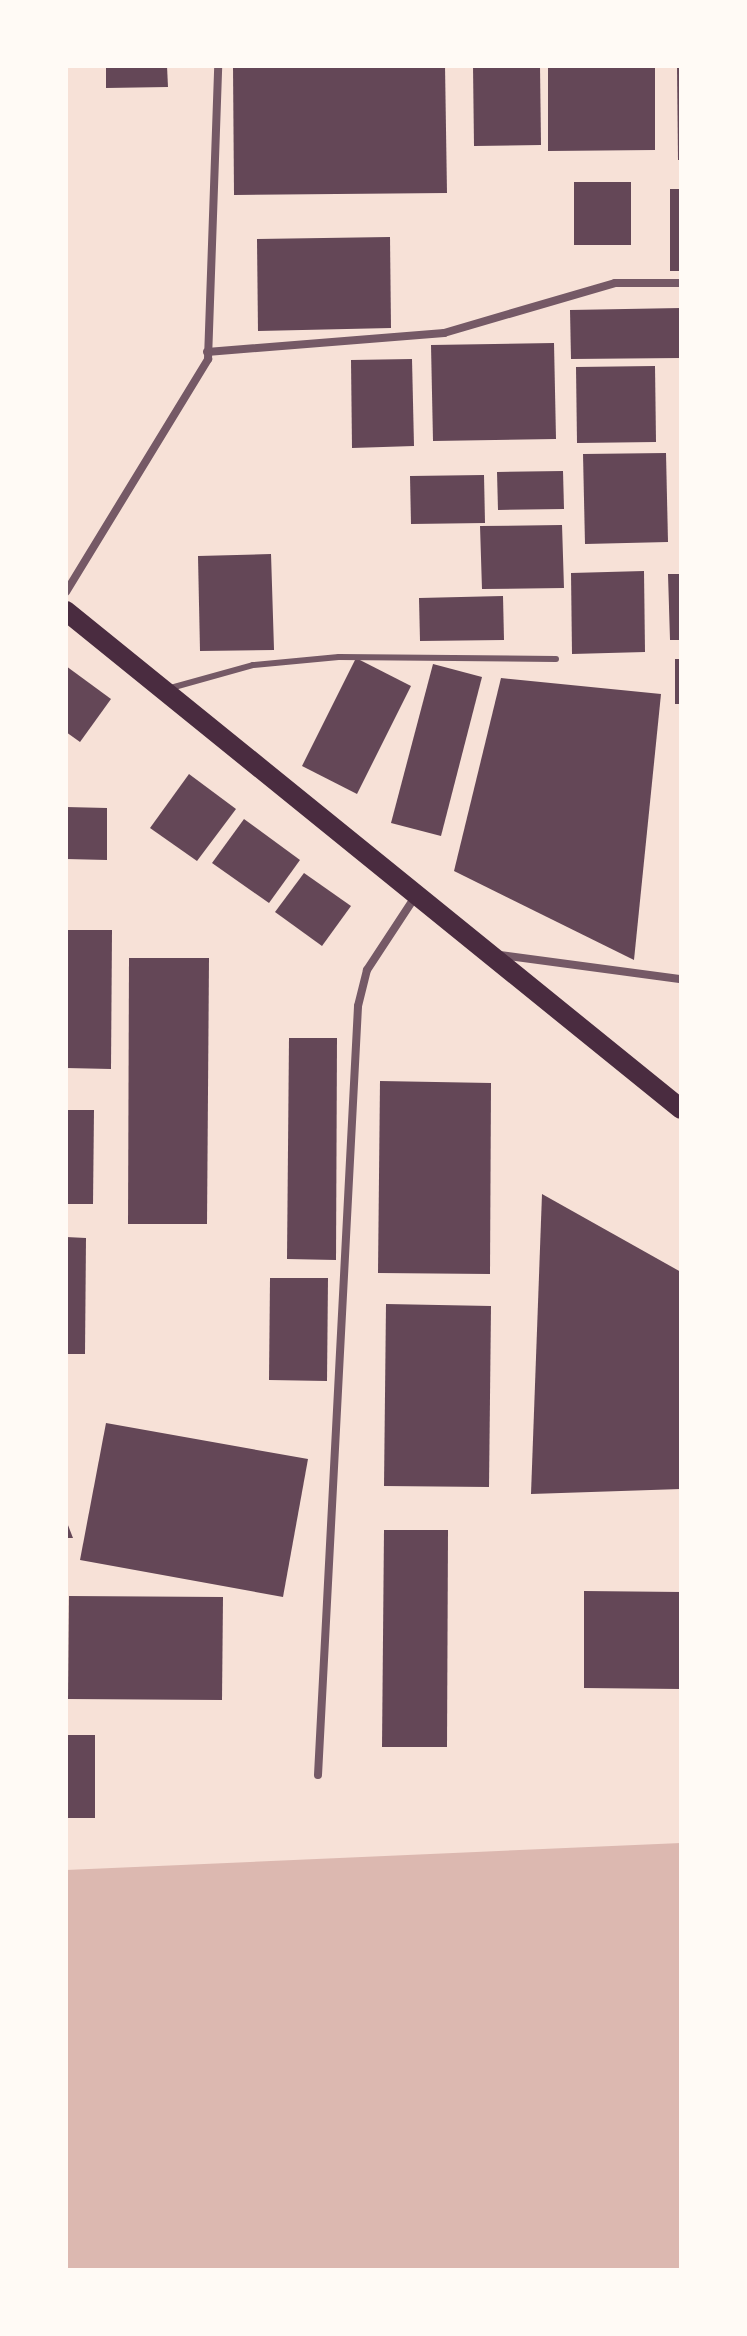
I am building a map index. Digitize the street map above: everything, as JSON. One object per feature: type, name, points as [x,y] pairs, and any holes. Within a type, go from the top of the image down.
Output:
[{"type":"main road","points":[[66,611],[681,1109]]},
{"type":"street","points":[[66,592],[208,359],[218,66]]},
{"type":"street","points":[[207,352],[444,333],[615,283],[681,283]]},
{"type":"street","points":[[318,1775],[358,1006],[367,970],[417,894]]},
{"type":"street","points":[[491,953],[681,979]]},
{"type":"lane","points":[[164,690],[253,665],[339,657],[556,659]]},
{"type":"shaded area","points":[[681,1843],[681,2270],[66,2270],[66,1870]]},
{"type":"building","points":[[106,66],[167,66],[168,87],[106,88]]},
{"type":"building","points":[[233,66],[445,66],[447,193],[234,195]]},
{"type":"building","points":[[473,66],[540,66],[541,145],[474,146]]},
{"type":"building","points":[[548,66],[655,66],[655,150],[548,151]]},
{"type":"building","points":[[677,66],[681,66],[681,160],[678,160]]},
{"type":"building","points":[[574,182],[631,182],[631,245],[574,245]]},
{"type":"building","points":[[670,189],[681,189],[681,271],[670,271]]},
{"type":"building","points":[[390,237],[391,328],[258,331],[257,239]]},
{"type":"building","points":[[681,308],[681,358],[571,359],[570,310]]},
{"type":"building","points":[[554,343],[556,439],[433,441],[431,345]]},
{"type":"building","points":[[412,359],[414,446],[352,448],[351,360]]},
{"type":"building","points":[[655,366],[656,442],[577,443],[576,367]]},
{"type":"building","points":[[666,453],[668,542],[585,544],[583,454]]},
{"type":"building","points":[[563,471],[564,509],[498,510],[497,472]]},
{"type":"building","points":[[484,475],[485,523],[411,524],[410,476]]},
{"type":"building","points":[[562,525],[564,588],[482,589],[480,526]]},
{"type":"building","points":[[271,554],[274,650],[200,651],[198,556]]},
{"type":"building","points":[[644,571],[645,652],[572,654],[571,573]]},
{"type":"building","points":[[668,574],[681,574],[681,640],[670,640]]},
{"type":"building","points":[[503,596],[504,640],[420,641],[419,598]]},
{"type":"building","points":[[356,658],[411,686],[357,794],[302,766]]},
{"type":"building","points":[[675,659],[681,659],[681,704],[675,704]]},
{"type":"building","points":[[433,664],[482,677],[441,836],[391,823]]},
{"type":"building","points":[[66,666],[111,699],[80,742],[66,732]]},
{"type":"building","points":[[501,678],[661,694],[634,960],[454,871]]},
{"type":"building","points":[[189,774],[236,809],[197,861],[150,828]]},
{"type":"building","points":[[66,807],[107,808],[107,860],[66,859]]},
{"type":"building","points":[[244,819],[300,860],[269,903],[212,863]]},
{"type":"building","points":[[304,873],[351,906],[322,946],[275,912]]},
{"type":"building","points":[[66,930],[112,930],[111,1069],[66,1068]]},
{"type":"building","points":[[129,958],[209,958],[207,1224],[128,1224]]},
{"type":"building","points":[[289,1038],[337,1038],[336,1260],[287,1259]]},
{"type":"building","points":[[380,1081],[491,1083],[490,1274],[378,1273]]},
{"type":"building","points":[[66,1110],[94,1110],[93,1204],[66,1204]]},
{"type":"building","points":[[542,1194],[681,1272],[681,1489],[531,1494]]},
{"type":"building","points":[[66,1237],[86,1238],[85,1354],[66,1354]]},
{"type":"building","points":[[270,1278],[328,1278],[327,1381],[269,1380]]},
{"type":"building","points":[[386,1304],[491,1306],[489,1487],[384,1486]]},
{"type":"building","points":[[106,1423],[308,1459],[283,1597],[80,1560]]},
{"type":"building","points":[[66,1520],[73,1538],[66,1538]]},
{"type":"building","points":[[384,1530],[448,1530],[447,1747],[382,1747]]},
{"type":"building","points":[[584,1591],[681,1592],[681,1689],[584,1688]]},
{"type":"building","points":[[69,1596],[223,1597],[222,1700],[68,1699]]},
{"type":"building","points":[[66,1735],[95,1735],[95,1818],[66,1818]]}]
